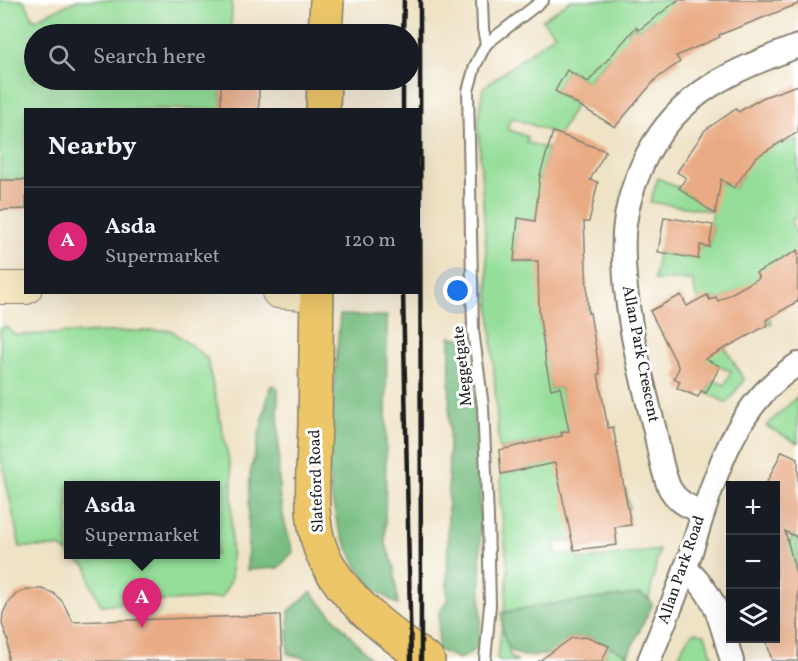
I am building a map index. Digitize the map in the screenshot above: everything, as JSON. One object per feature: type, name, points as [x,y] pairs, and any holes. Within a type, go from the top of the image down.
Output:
[{"type":"main road","points":[[326,24],[327,0]]},
{"type":"main road","points":[[323,108],[324,90]]},
{"type":"main road","name":"Slateford Road","points":[[317,294],[314,489],[315,525],[319,544],[325,559],[346,593],[372,618],[428,661]]},
{"type":"street","name":"Allan Park Crescent","points":[[703,512],[678,499],[671,490],[664,470],[643,382],[632,323],[624,255],[627,213],[638,176],[647,156],[668,125],[690,101],[724,76],[798,46]]},
{"type":"street","points":[[0,288],[24,288]]},
{"type":"street","name":"Allan Park Road","points":[[649,661],[686,568],[703,512],[728,446],[745,416],[770,387],[798,364]]},
{"type":"street","points":[[686,568],[704,586],[712,599],[732,661]]},
{"type":"lane","points":[[482,0],[486,44],[543,0]]},
{"type":"lane","name":"Meggetgate","points":[[484,661],[490,605],[488,517],[483,407],[473,330],[468,91],[475,66],[486,44]]},
{"type":"green space","points":[[0,0],[24,0],[34,20],[77,0],[232,0],[231,24],[24,24],[24,90],[221,90],[221,108],[24,108],[24,180],[0,180]]},
{"type":"green space","points":[[571,0],[670,0],[698,44],[653,19],[639,30],[636,26],[628,32],[640,49],[617,61],[610,56],[590,78],[601,89],[567,70],[555,91],[576,104],[559,135],[511,117],[507,129],[528,137],[526,142],[548,149],[539,180],[594,196],[539,197],[535,221],[518,219],[514,261],[542,262],[587,299],[590,313],[540,319],[551,389],[560,387],[565,409],[603,401],[604,408],[567,416],[570,431],[561,433],[562,436],[499,450],[478,123],[483,88],[555,34],[542,20]]},
{"type":"green space","points":[[780,134],[787,143],[798,139],[798,217],[791,220],[798,240],[798,250],[775,305],[766,312],[772,323],[768,325],[747,286],[718,301],[716,297],[710,300],[699,300],[695,293],[693,280],[654,280],[658,252],[697,259],[700,245],[709,247],[713,226],[710,225],[712,211],[650,202],[658,178],[679,188],[699,202],[719,181],[724,184],[726,182],[734,188],[743,176],[734,170]]},
{"type":"green space","points":[[340,315],[387,316],[385,542],[394,567],[398,605],[374,589],[357,566],[338,527],[331,496],[328,461]]},
{"type":"green space","points":[[7,327],[15,335],[171,330],[207,358],[232,475],[231,580],[221,598],[101,605],[90,582],[88,568],[76,559],[220,559],[220,481],[64,481],[64,550],[60,547],[20,547],[0,453],[0,328]]},
{"type":"green space","points":[[718,335],[744,380],[727,403],[706,393],[713,380],[725,385],[731,371],[685,354]]},
{"type":"green space","points":[[450,337],[461,338],[475,388],[480,493],[481,619],[478,646],[467,656],[459,659],[438,650],[439,613],[447,601]]},
{"type":"green space","points":[[274,385],[278,389],[279,494],[293,552],[278,568],[247,570],[250,474],[270,387]]},
{"type":"green space","points":[[798,396],[798,443],[766,426]]},
{"type":"green space","points":[[613,450],[576,500],[625,489],[630,508],[576,514],[588,539],[555,542],[556,555],[577,553],[579,560],[659,550],[649,599],[639,594],[536,606],[504,613],[508,568],[500,499],[501,474]]},
{"type":"green space","points":[[793,535],[798,538],[798,581],[793,563],[780,567],[780,547],[786,550]]},
{"type":"green space","points":[[311,592],[373,661],[316,661],[288,654],[289,611]]},
{"type":"green space","points":[[639,594],[649,599],[652,605],[628,655],[588,637],[566,639],[567,650],[537,656],[516,654],[505,641],[502,613],[536,606]]},
{"type":"green space","points":[[503,619],[510,656],[517,661],[500,661],[497,658]]},
{"type":"green space","points":[[695,632],[705,635],[714,661],[677,661],[686,641]]},
{"type":"green space","points":[[609,646],[628,655],[625,661],[602,661]]},
{"type":"building","points":[[678,0],[798,0],[798,4],[719,35],[720,37],[676,56],[680,62],[656,79],[615,127],[555,91],[567,70],[588,82],[636,27],[639,30]]},
{"type":"building","points":[[798,85],[798,132],[756,157],[734,188],[721,179],[715,214],[679,188],[686,178],[677,172],[705,130],[736,109],[738,112],[764,97]]},
{"type":"building","points":[[221,90],[259,90],[259,108],[221,108]]},
{"type":"building","points":[[553,132],[606,151],[590,180],[598,182],[589,222],[584,222],[588,313],[590,313],[608,428],[613,427],[631,525],[615,527],[617,545],[574,550],[555,463],[501,474],[499,450],[562,436],[561,433],[569,431],[560,387],[551,389],[546,364],[539,310],[538,261],[514,261],[518,218],[535,221],[540,175]]},
{"type":"building","points":[[0,180],[24,180],[24,209],[0,210]]},
{"type":"building","points":[[664,217],[713,225],[709,247],[700,245],[698,259],[658,252]]},
{"type":"building","points":[[798,250],[798,301],[766,320],[768,325],[705,359],[720,366],[706,393],[701,391],[698,397],[677,388],[680,381],[674,378],[679,368],[650,311],[681,295],[687,306],[707,295],[710,300],[716,297],[718,301],[759,278],[756,273]]},
{"type":"building","points":[[782,451],[798,458],[798,538],[785,531],[798,581],[798,661],[772,661],[767,643],[780,643],[780,481],[767,481]]},
{"type":"building","points":[[27,589],[42,589],[53,593],[62,601],[73,622],[280,615],[282,661],[8,661],[8,640],[2,624],[3,613],[16,594]]},
{"type":"building","points":[[588,637],[609,646],[602,661],[539,661],[572,638]]},
{"type":"railway","points":[[403,24],[404,0]]},
{"type":"railway","points":[[420,0],[421,661]]},
{"type":"railway","points":[[403,90],[403,108]]},
{"type":"railway","points":[[403,294],[411,661]]},
{"type":"place","name":"Asda","points":[[142,628]]}]
